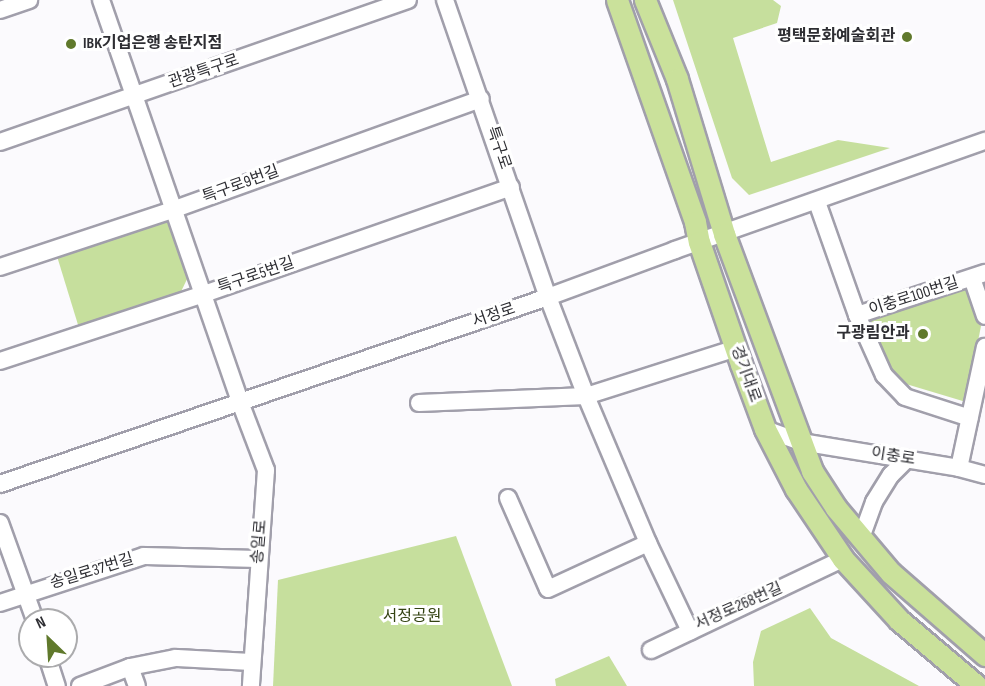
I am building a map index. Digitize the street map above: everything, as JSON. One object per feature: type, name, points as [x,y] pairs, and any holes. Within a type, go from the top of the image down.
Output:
[{"type":"main road","name":"경기대로","points":[[617,0],[765,429],[796,489],[843,559],[899,620],[977,686]]},
{"type":"main road","name":"경기대로","points":[[645,0],[677,79],[724,234],[812,471],[836,508],[891,573],[985,655]]},
{"type":"street","points":[[0,10],[29,0]]},
{"type":"street","name":"송일로","points":[[101,0],[240,402],[266,470],[258,559],[251,686]]},
{"type":"street","name":"관광특구로","points":[[0,142],[408,0]]},
{"type":"street","name":"특구로","points":[[445,0],[548,297]]},
{"type":"street","name":"특구로9번길","points":[[0,267],[174,209],[481,99]]},
{"type":"street","name":"서정로","points":[[0,484],[548,297],[985,141]]},
{"type":"street","name":"특구로5번길","points":[[0,361],[204,294],[511,187]]},
{"type":"street","name":"이충로100번길","points":[[817,202],[857,315],[884,375],[905,397],[970,418]]},
{"type":"street","name":"이충로100번길","points":[[857,315],[979,276],[985,316]]},
{"type":"street","name":"서정로268번길","points":[[548,297],[586,396],[648,543],[690,631],[843,559]]},
{"type":"street","points":[[959,468],[985,347]]},
{"type":"street","points":[[419,403],[586,396],[736,348]]},
{"type":"street","name":"이충로","points":[[765,429],[801,442],[959,468],[985,475]]},
{"type":"street","points":[[861,538],[874,502],[891,475],[907,459]]},
{"type":"street","points":[[508,498],[549,589],[648,543]]},
{"type":"street","points":[[0,523],[31,608]]},
{"type":"street","name":"송일로37번길","points":[[0,603],[144,556],[258,559]]},
{"type":"street","points":[[651,650],[690,631]]},
{"type":"street","points":[[80,686],[130,667],[176,658],[252,662]]},
{"type":"street","points":[[130,667],[136,686]]},
{"type":"street","points":[[51,668],[57,686]]},
{"type":"green space","points":[[673,0],[773,0],[781,6],[777,23],[733,38],[771,162],[838,140],[890,148],[749,195],[732,178]]},
{"type":"green space","points":[[166,219],[189,275],[177,300],[79,328],[56,253]]},
{"type":"green space","points":[[966,283],[981,326],[966,402],[896,381],[867,315]]},
{"type":"green space","name":"서정공원","points":[[456,536],[512,686],[273,686],[278,580]]},
{"type":"green space","points":[[810,608],[831,638],[919,686],[754,686],[753,662],[761,631]]},
{"type":"green space","points":[[609,656],[627,686],[556,686],[555,679]]},
{"type":"place","name":"평택문화예술회관","points":[[907,37]]},
{"type":"place","name":"IBK기업은행 송탄지점","points":[[71,44]]},
{"type":"place","name":"구광림안과","points":[[923,334]]}]
